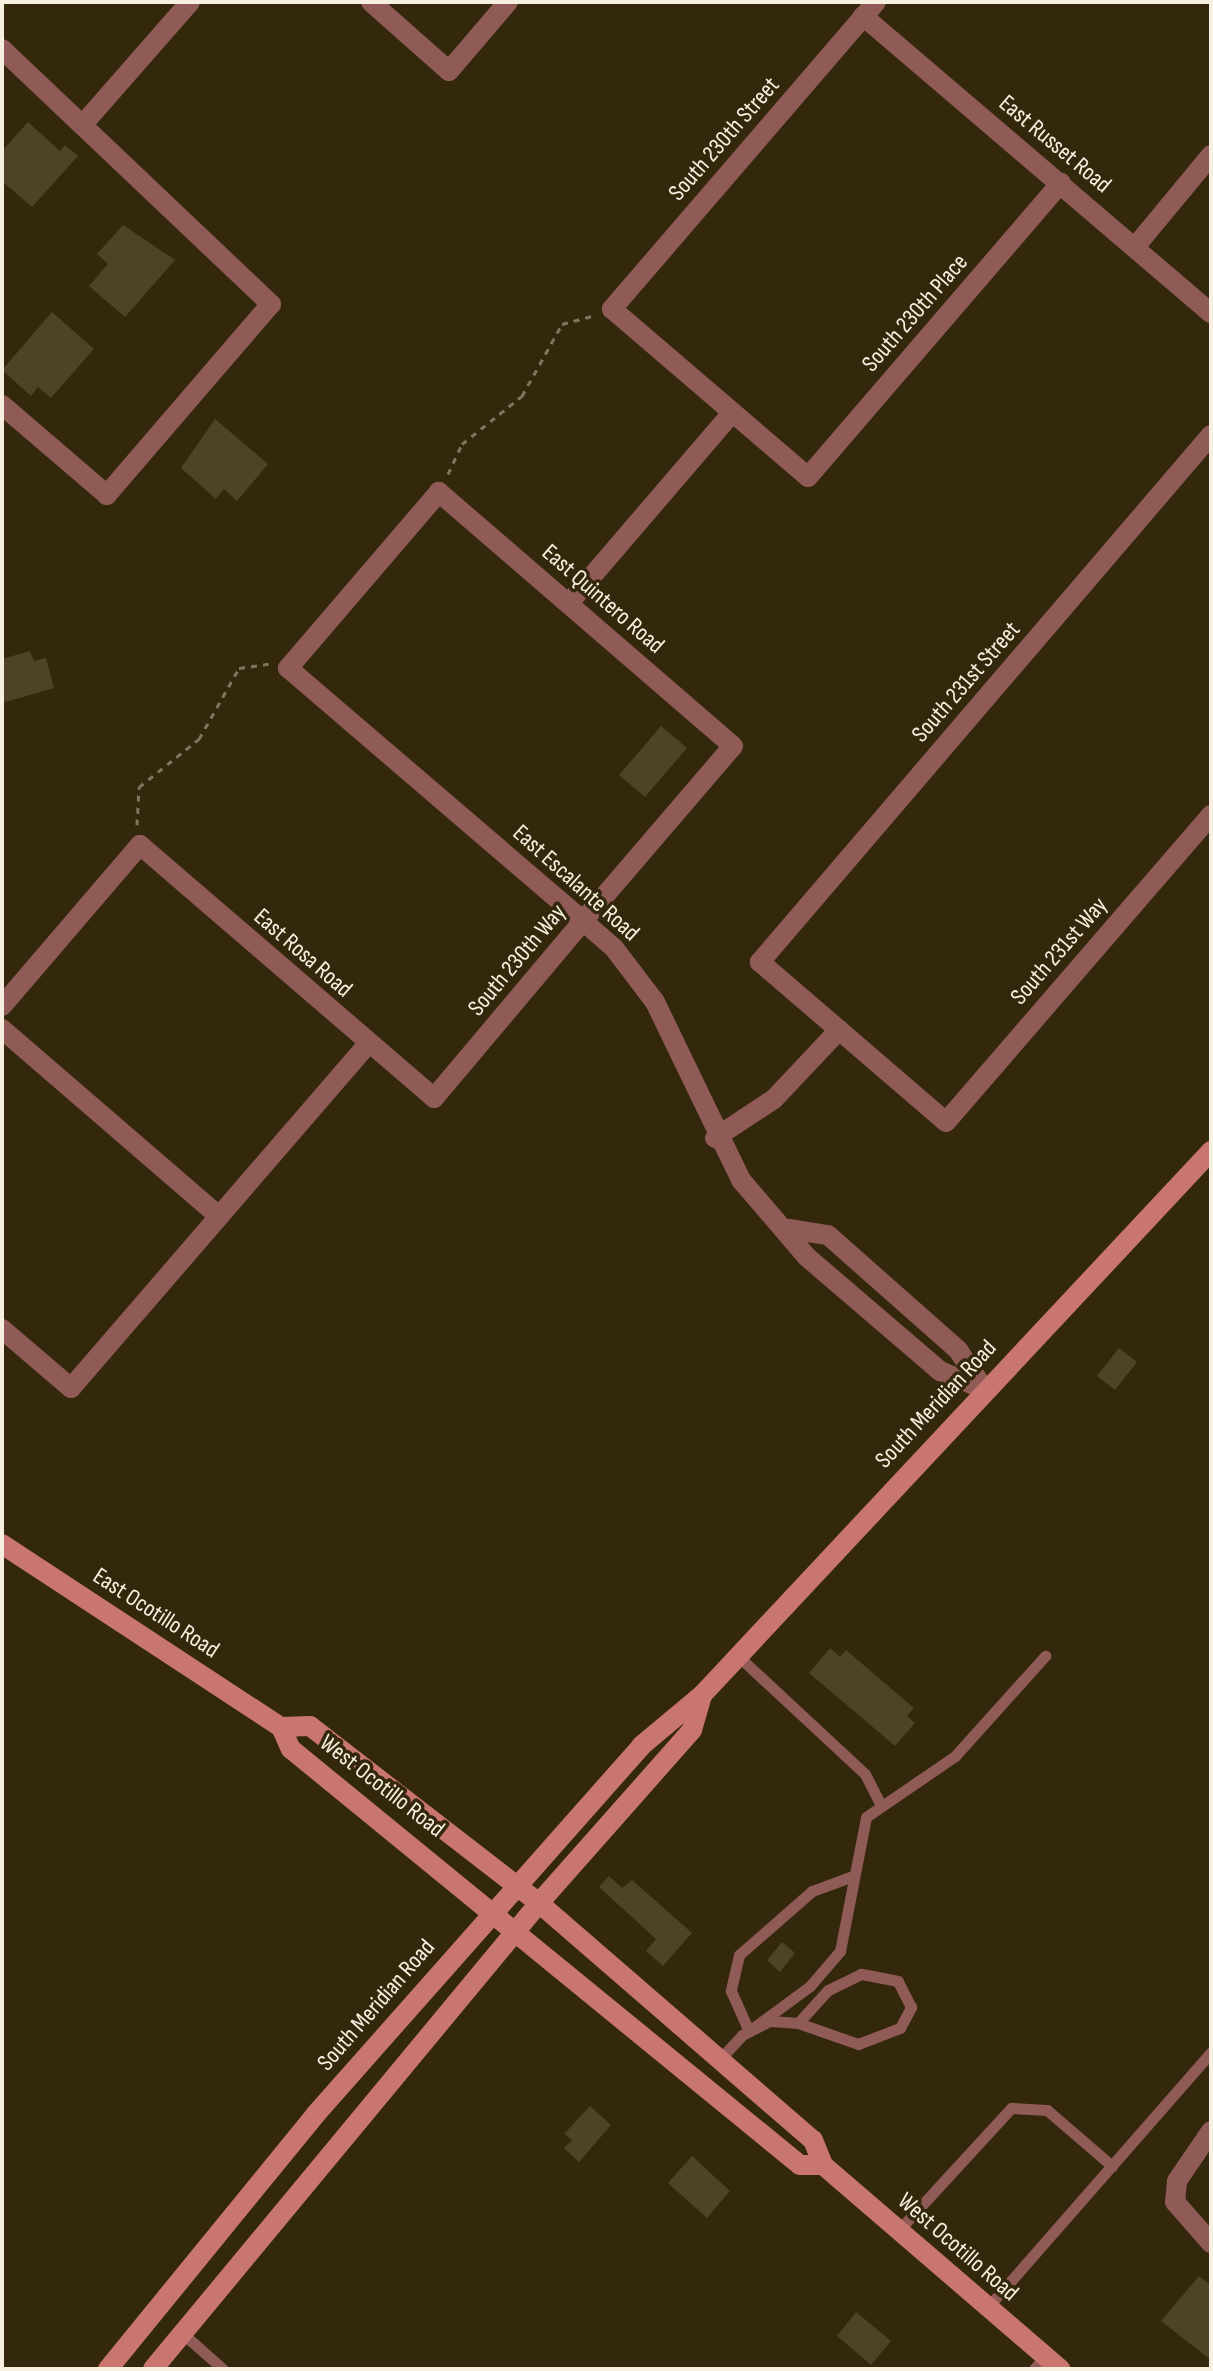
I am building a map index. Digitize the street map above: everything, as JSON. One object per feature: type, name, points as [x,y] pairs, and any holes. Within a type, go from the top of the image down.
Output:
[{"type":"street","points":[[85,122],[190,2]]},
{"type":"street","points":[[371,2],[449,71],[508,2]]},
{"type":"street","name":"East Russet Road","points":[[869,9],[1061,183],[1211,313]]},
{"type":"street","name":"South 230th Street","points":[[612,309],[869,9]]},
{"type":"street","points":[[2,49],[85,122],[178,221],[271,304],[107,495],[2,405]]},
{"type":"street","points":[[1135,247],[1211,155]]},
{"type":"street","name":"South 230th Place","points":[[732,413],[808,477],[1061,183]]},
{"type":"street","points":[[569,603],[732,413],[612,309]]},
{"type":"street","name":"South 231st Street","points":[[839,1030],[760,962],[1211,435]]},
{"type":"street","points":[[288,668],[439,492]]},
{"type":"street","name":"East Quintero Road","points":[[439,492],[733,746]]},
{"type":"street","name":"East Escalante Road","points":[[288,668],[583,921],[632,968],[655,1002],[715,1138],[741,1180],[789,1229],[807,1257],[940,1371],[984,1389]]},
{"type":"street","name":"South 230th Way","points":[[434,1098],[733,746]]},
{"type":"street","name":"South 231st Way","points":[[839,1030],[946,1122],[1211,815]]},
{"type":"street","points":[[2,1006],[140,845]]},
{"type":"street","name":"East Rosa Road","points":[[140,845],[434,1098]]},
{"type":"street","points":[[2,1029],[219,1216]]},
{"type":"street","points":[[715,1138],[774,1099],[839,1030]]},
{"type":"street","points":[[2,1329],[71,1388],[368,1044]]},
{"type":"street","name":"South Meridian Road","points":[[108,2369],[496,1909],[672,1714],[702,1695],[984,1389],[1211,1151]]},
{"type":"street","points":[[789,1229],[828,1235],[958,1350],[984,1389]]},
{"type":"street","name":"East Ocotillo Road","points":[[2,1544],[281,1727]]},
{"type":"street","name":"South Meridian Road","points":[[153,2369],[180,2332],[539,1903],[692,1730],[702,1695]]},
{"type":"street","name":"West Ocotillo Road","points":[[823,2165],[800,2165],[496,1909],[291,1749],[281,1727],[310,1726],[539,1903],[813,2140],[823,2165],[988,2307],[1046,2365]]},
{"type":"street","points":[[1211,2131],[1177,2181],[1175,2202],[1211,2243]]},
{"type":"lane","points":[[738,1656],[865,1774],[880,1804]]},
{"type":"lane","points":[[718,2061],[749,2031],[810,1986],[840,1951],[856,1839],[880,1804],[955,1756],[1045,1656]]},
{"type":"lane","points":[[749,2031],[731,1991],[739,1955],[812,1891],[853,1876]]},
{"type":"lane","points":[[749,2031],[770,2021],[798,2023],[858,2044],[900,2028],[911,2007],[898,1981],[861,1974],[828,1990],[798,2023]]},
{"type":"lane","points":[[988,2307],[1211,2052]]},
{"type":"lane","points":[[899,2230],[1011,2108],[1047,2110],[1112,2166]]},
{"type":"lane","points":[[180,2332],[223,2369]]},
{"type":"path","points":[[439,492],[462,444],[522,396],[562,324],[612,309]]},
{"type":"path","points":[[140,845],[139,787],[199,739],[239,668],[288,668]]},
{"type":"building","points":[[28,122],[60,151],[65,145],[78,156],[32,207],[2,181],[2,151]]},
{"type":"building","points":[[123,225],[175,260],[125,317],[89,286],[108,264],[97,254]]},
{"type":"building","points":[[52,312],[94,349],[51,398],[38,387],[31,396],[2,370]]},
{"type":"building","points":[[215,419],[268,464],[237,501],[224,489],[216,499],[181,468]]},
{"type":"building","points":[[30,651],[34,661],[46,658],[54,688],[2,703],[2,659]]},
{"type":"building","points":[[661,726],[687,748],[645,797],[619,775]]},
{"type":"building","points":[[1119,1348],[1137,1362],[1115,1390],[1097,1376]]},
{"type":"building","points":[[830,1648],[840,1657],[846,1650],[914,1708],[907,1716],[915,1723],[895,1746],[809,1673]]},
{"type":"building","points":[[609,1876],[622,1888],[632,1880],[692,1933],[663,1966],[646,1951],[656,1939],[599,1887]]},
{"type":"building","points":[[782,1942],[795,1953],[780,1972],[767,1960]]},
{"type":"building","points":[[590,2106],[611,2125],[579,2162],[564,2148],[572,2140],[564,2134]]},
{"type":"building","points":[[692,2156],[730,2191],[707,2218],[668,2183]]},
{"type":"building","points":[[1199,2276],[1211,2285],[1211,2360],[1161,2321]]},
{"type":"building","points":[[856,2312],[891,2341],[871,2365],[837,2336]]}]
